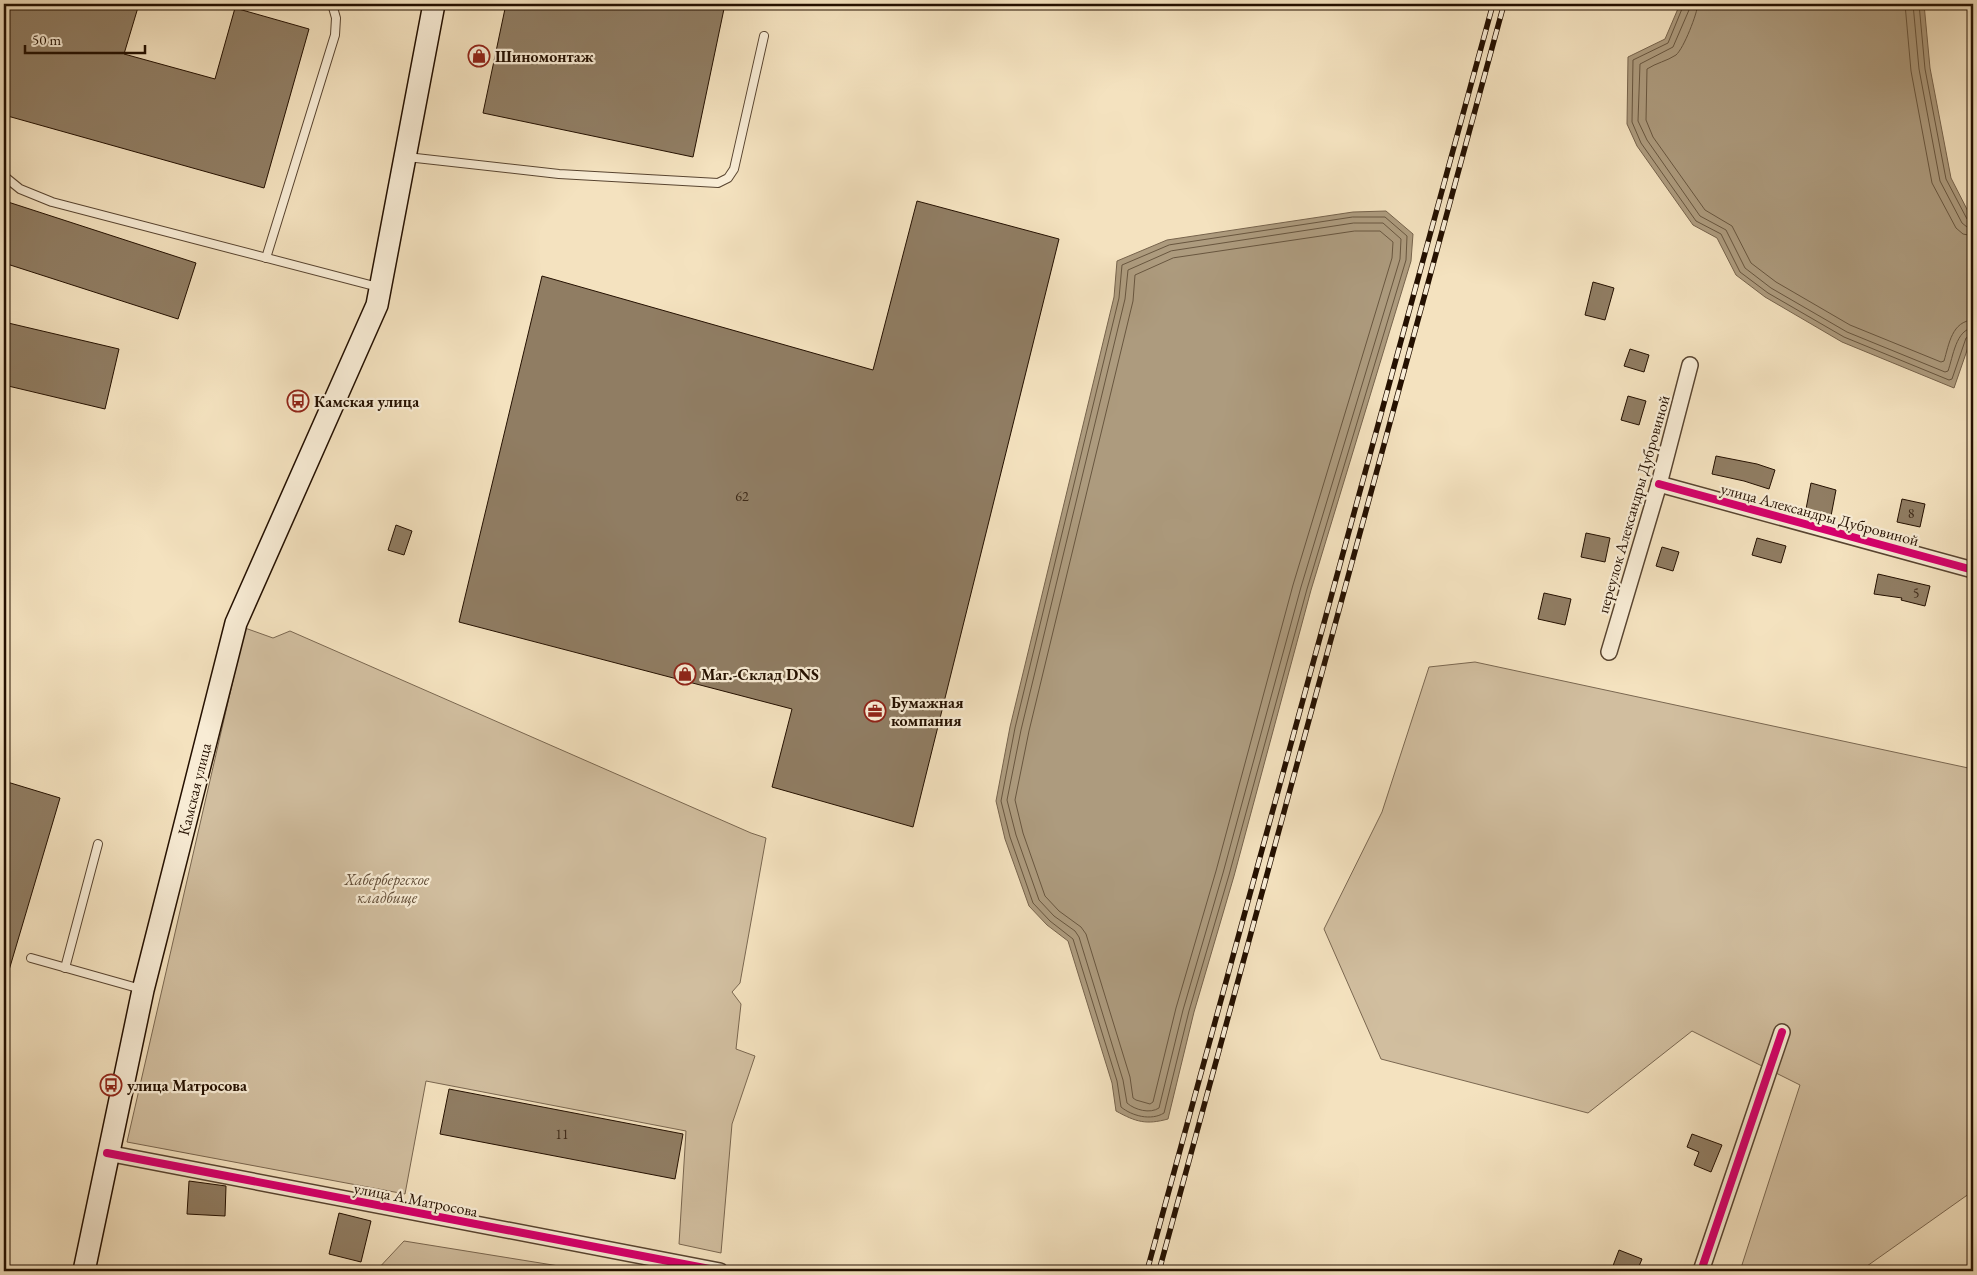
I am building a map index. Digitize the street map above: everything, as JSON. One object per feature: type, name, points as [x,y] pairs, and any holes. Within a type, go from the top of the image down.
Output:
[{"type":"main road","name":"Камская улица","points":[[84,1271],[107,1153],[143,990],[236,624],[377,305],[434,4]]},
{"type":"street","name":"переулок Александры Дубровиной","points":[[1609,652],[1659,484],[1690,365]]},
{"type":"street","name":"улица Александры Дубровиной","points":[[1659,484],[1973,570]]},
{"type":"street","points":[[1701,1271],[1782,1032]]},
{"type":"street","name":"улица А.Матросова","points":[[107,1153],[720,1271]]},
{"type":"lane","points":[[266,258],[335,36],[336,18],[332,4]]},
{"type":"lane","points":[[405,157],[559,174],[718,183],[728,178],[734,169],[764,36]]},
{"type":"lane","points":[[4,176],[20,189],[52,202],[380,287]]},
{"type":"lane","points":[[65,968],[98,844]]},
{"type":"lane","points":[[31,958],[143,990]]},
{"type":"green space","name":"Хабербергское кладбище","points":[[245,628],[273,638],[290,631],[766,838],[740,983],[732,992],[741,1004],[736,1049],[755,1056],[732,1124],[721,1253],[679,1244],[686,1131],[426,1081],[405,1194],[127,1142]]},
{"type":"green space","points":[[1475,662],[1973,769],[1973,1191],[1860,1271],[1740,1271],[1800,1085],[1692,1031],[1588,1113],[1381,1059],[1324,929],[1382,812],[1429,667]]},
{"type":"green space","points":[[404,1241],[590,1271],[376,1271]]},
{"type":"water","points":[[1680,4],[1924,4],[1930,68],[1951,178],[1973,221],[1973,333],[1954,388],[1842,342],[1765,297],[1736,275],[1717,238],[1693,225],[1637,146],[1627,124],[1628,57],[1665,39]]},
{"type":"water","points":[[1386,211],[1413,234],[1411,261],[1311,590],[1234,876],[1194,1012],[1168,1119],[1153,1122],[1135,1120],[1116,1111],[1112,1083],[1068,941],[1047,925],[1029,906],[1005,839],[996,801],[1010,727],[1114,297],[1117,261],[1167,240],[1353,212]]},
{"type":"building","points":[[4,4],[139,4],[124,54],[215,79],[235,8],[309,29],[264,188],[4,115]]},
{"type":"building","points":[[506,4],[725,4],[693,157],[483,113]]},
{"type":"building","points":[[917,201],[1059,239],[913,827],[772,787],[792,709],[459,622],[542,276],[873,370]]},
{"type":"building","points":[[8,202],[196,263],[178,319],[4,263],[4,215]]},
{"type":"building","points":[[1593,282],[1614,288],[1605,320],[1585,315]]},
{"type":"building","points":[[4,322],[119,349],[105,409],[4,385]]},
{"type":"building","points":[[1630,349],[1649,355],[1644,372],[1624,366]]},
{"type":"building","points":[[1628,396],[1646,401],[1639,425],[1621,420]]},
{"type":"building","points":[[1716,456],[1757,464],[1775,470],[1769,489],[1712,474]]},
{"type":"building","points":[[1811,483],[1836,490],[1831,516],[1806,509]]},
{"type":"building","points":[[1902,499],[1925,504],[1920,527],[1897,522]]},
{"type":"building","points":[[396,525],[412,531],[404,555],[388,550]]},
{"type":"building","points":[[1586,533],[1610,538],[1605,562],[1581,557]]},
{"type":"building","points":[[1757,538],[1786,546],[1781,563],[1752,555]]},
{"type":"building","points":[[1662,547],[1679,552],[1673,571],[1656,566]]},
{"type":"building","points":[[1878,574],[1930,586],[1925,606],[1901,600],[1902,598],[1874,594]]},
{"type":"building","points":[[1544,593],[1571,599],[1565,625],[1538,619]]},
{"type":"building","points":[[4,781],[60,798],[7,977],[4,977]]},
{"type":"building","points":[[449,1089],[683,1134],[675,1179],[440,1134]]},
{"type":"building","points":[[1692,1134],[1722,1145],[1711,1172],[1694,1165],[1699,1152],[1687,1147]]},
{"type":"building","points":[[189,1181],[226,1186],[225,1216],[187,1214]]},
{"type":"building","points":[[339,1213],[371,1221],[361,1262],[329,1254]]},
{"type":"building","points":[[1619,1250],[1642,1259],[1637,1271],[1611,1271]]},
{"type":"railway","points":[[1147,1271],[1493,4]]},
{"type":"railway","points":[[1159,1271],[1504,4]]},
{"type":"cycle path","points":[[1659,484],[1973,570]]},
{"type":"cycle path","points":[[1701,1271],[1782,1032]]},
{"type":"cycle path","points":[[107,1153],[720,1271]]},
{"type":"place","name":"Шиномонтаж","points":[[479,56]]},
{"type":"place","name":"Камская улица","points":[[298,401]]},
{"type":"place","name":"Маг.-Склад DNS","points":[[685,674]]},
{"type":"place","name":"Бумажная компания","points":[[875,711]]},
{"type":"place","name":"улица Матросова","points":[[111,1085]]}]
